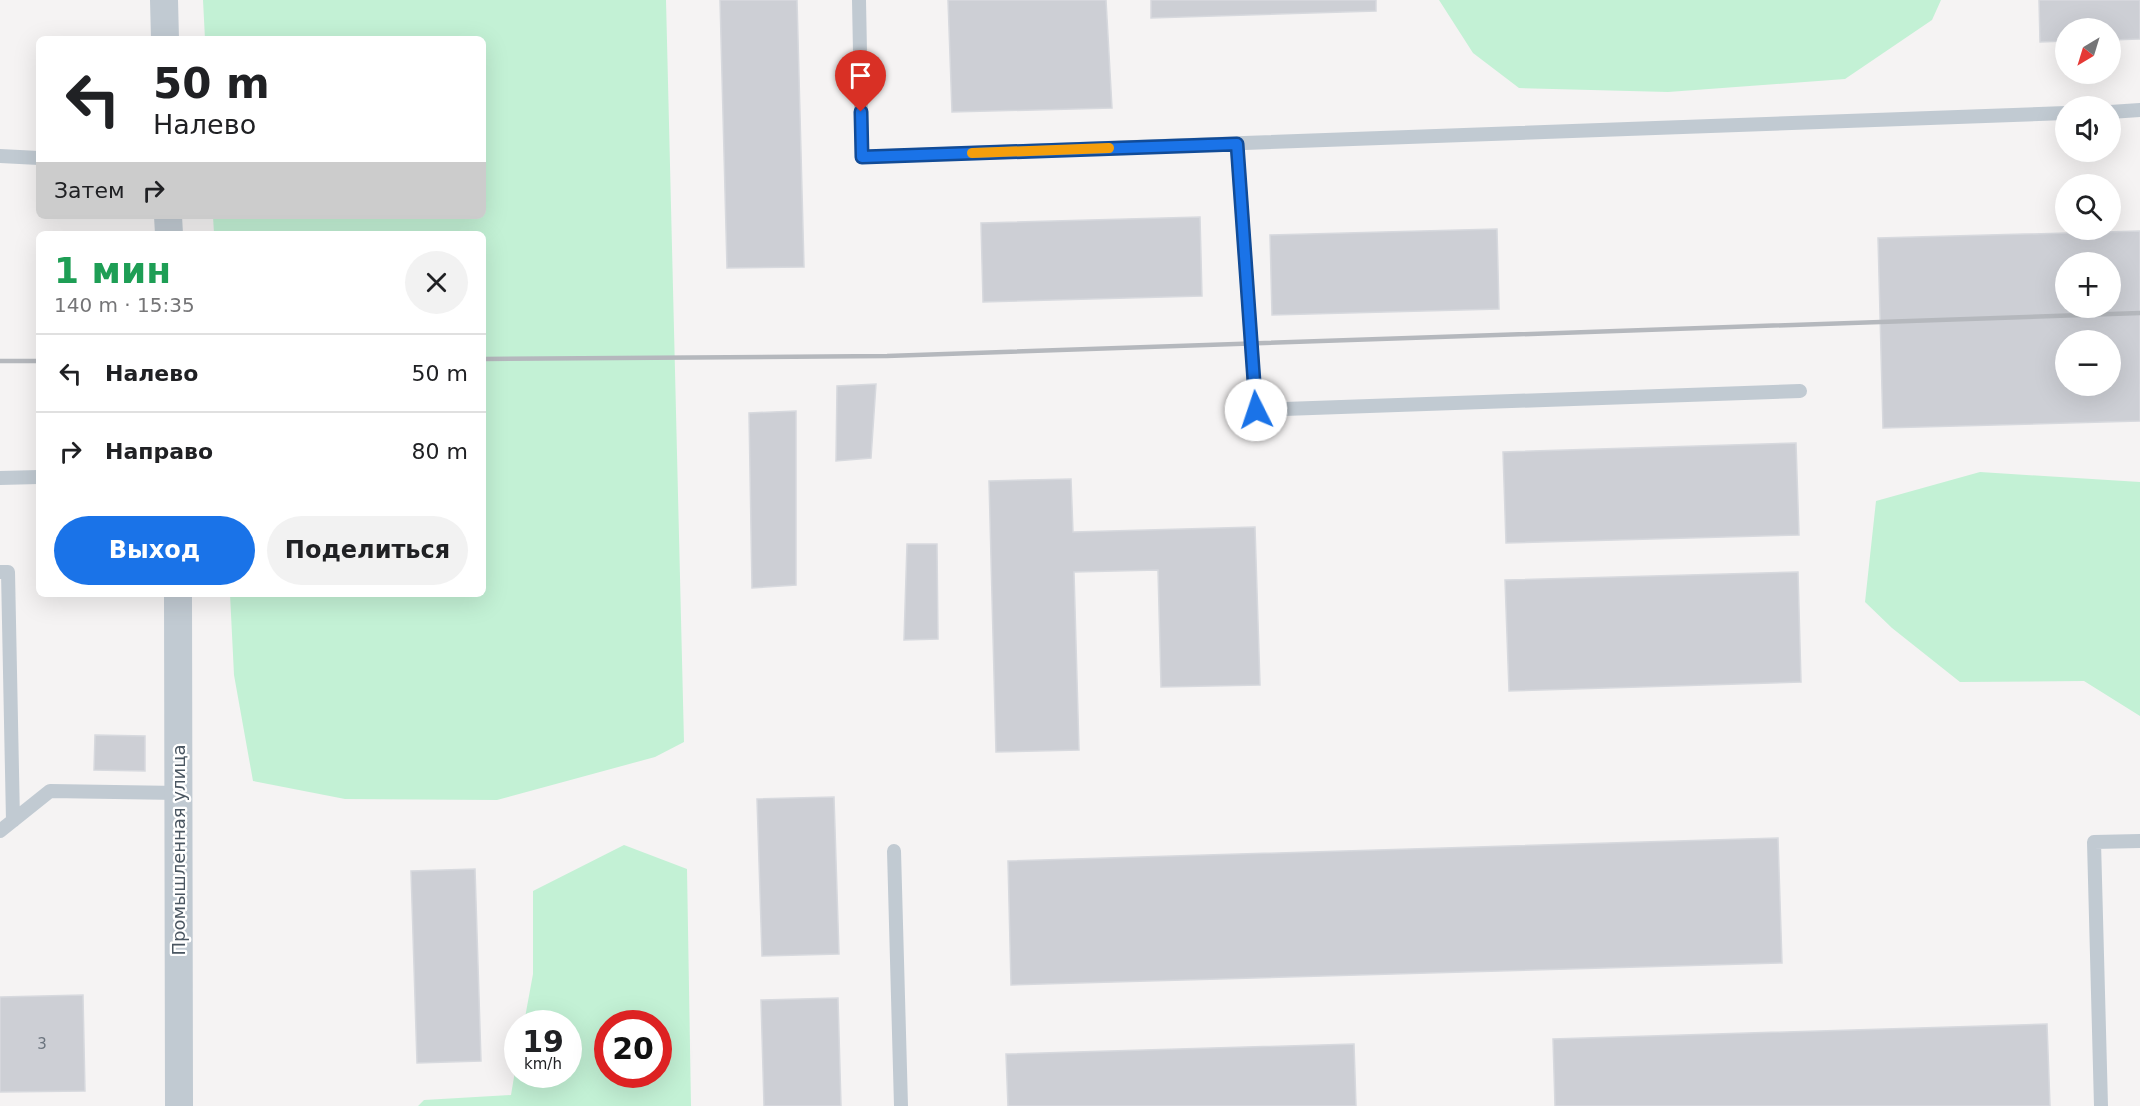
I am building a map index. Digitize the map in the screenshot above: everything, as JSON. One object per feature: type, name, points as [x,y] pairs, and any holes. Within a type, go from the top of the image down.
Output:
[{"type":"street","points":[[164,0],[165,36]]},
{"type":"street","name":"Промышленная улица","points":[[177,597],[179,1106]]},
{"type":"lane","points":[[859,0],[862,157],[2055,113]]},
{"type":"lane","points":[[2121,111],[2140,110]]},
{"type":"lane","points":[[1237,144],[1256,410],[1800,391]]},
{"type":"lane","points":[[0,156],[36,158]]},
{"type":"lane","points":[[0,478],[36,477]]},
{"type":"lane","points":[[0,572],[8,572],[13,821]]},
{"type":"lane","points":[[0,831],[50,791],[179,793]]},
{"type":"lane","points":[[2101,1106],[2094,842],[2140,841]]},
{"type":"lane","points":[[894,851],[901,1106]]},
{"type":"green space","points":[[203,0],[666,0],[684,742],[655,757],[497,800],[345,799],[253,781],[234,675],[230,597],[486,597],[486,231],[214,231],[213,219],[486,219],[486,36],[205,36]]},
{"type":"green space","points":[[1439,0],[1941,0],[1932,20],[1845,79],[1668,92],[1519,88],[1473,53]]},
{"type":"green space","points":[[1980,472],[2140,482],[2140,716],[2084,681],[1960,682],[1892,628],[1865,602],[1876,501]]},
{"type":"green space","points":[[624,845],[687,869],[691,1106],[418,1106],[424,1100],[511,1095],[512,1088],[582,1088],[582,1010],[526,1010],[533,974],[533,891]]},
{"type":"building","points":[[720,0],[797,0],[804,267],[727,268]]},
{"type":"building","points":[[948,0],[1106,0],[1112,108],[952,112]]},
{"type":"building","points":[[1151,0],[1376,0],[1376,11],[1151,18]]},
{"type":"building","points":[[2039,0],[2140,0],[2140,39],[2121,40],[2121,18],[2055,18],[2055,41],[2040,42]]},
{"type":"building","points":[[1200,217],[1202,296],[983,302],[981,223]]},
{"type":"building","points":[[1497,229],[1499,309],[1272,315],[1270,235]]},
{"type":"building","points":[[2140,231],[2140,421],[1883,428],[1878,238],[2055,233],[2055,240],[2121,240],[2121,232]]},
{"type":"building","points":[[876,384],[871,458],[836,461],[837,386]]},
{"type":"building","points":[[796,411],[796,585],[752,588],[749,413]]},
{"type":"building","points":[[1796,443],[1799,535],[1506,543],[1503,452]]},
{"type":"building","points":[[1071,479],[1073,532],[1255,527],[1260,685],[1161,687],[1158,570],[1074,572],[1079,750],[996,752],[989,481]]},
{"type":"building","points":[[907,544],[937,544],[938,639],[904,640]]},
{"type":"building","points":[[1798,572],[1801,682],[1509,691],[1505,580]]},
{"type":"building","points":[[95,735],[145,736],[145,771],[94,770]]},
{"type":"building","points":[[834,797],[839,954],[762,956],[757,799]]},
{"type":"building","points":[[1778,838],[1782,963],[1011,985],[1008,861]]},
{"type":"building","points":[[475,869],[481,1061],[417,1063],[411,871]]},
{"type":"building","points":[[83,995],[85,1091],[0,1092],[0,997]]},
{"type":"building","points":[[838,998],[841,1106],[764,1106],[761,1000]]},
{"type":"building","points":[[2047,1024],[2050,1106],[1555,1106],[1553,1039]]},
{"type":"building","points":[[1354,1044],[1356,1106],[1008,1106],[1006,1054]]},
{"type":"railway","points":[[486,359],[887,356],[2140,313]]},
{"type":"railway","points":[[0,361],[36,361]]},
{"type":"slow traffic","points":[[972,153],[1109,148]]},
{"type":"route","points":[[861,112],[862,157],[1237,144],[1256,410]]}]
